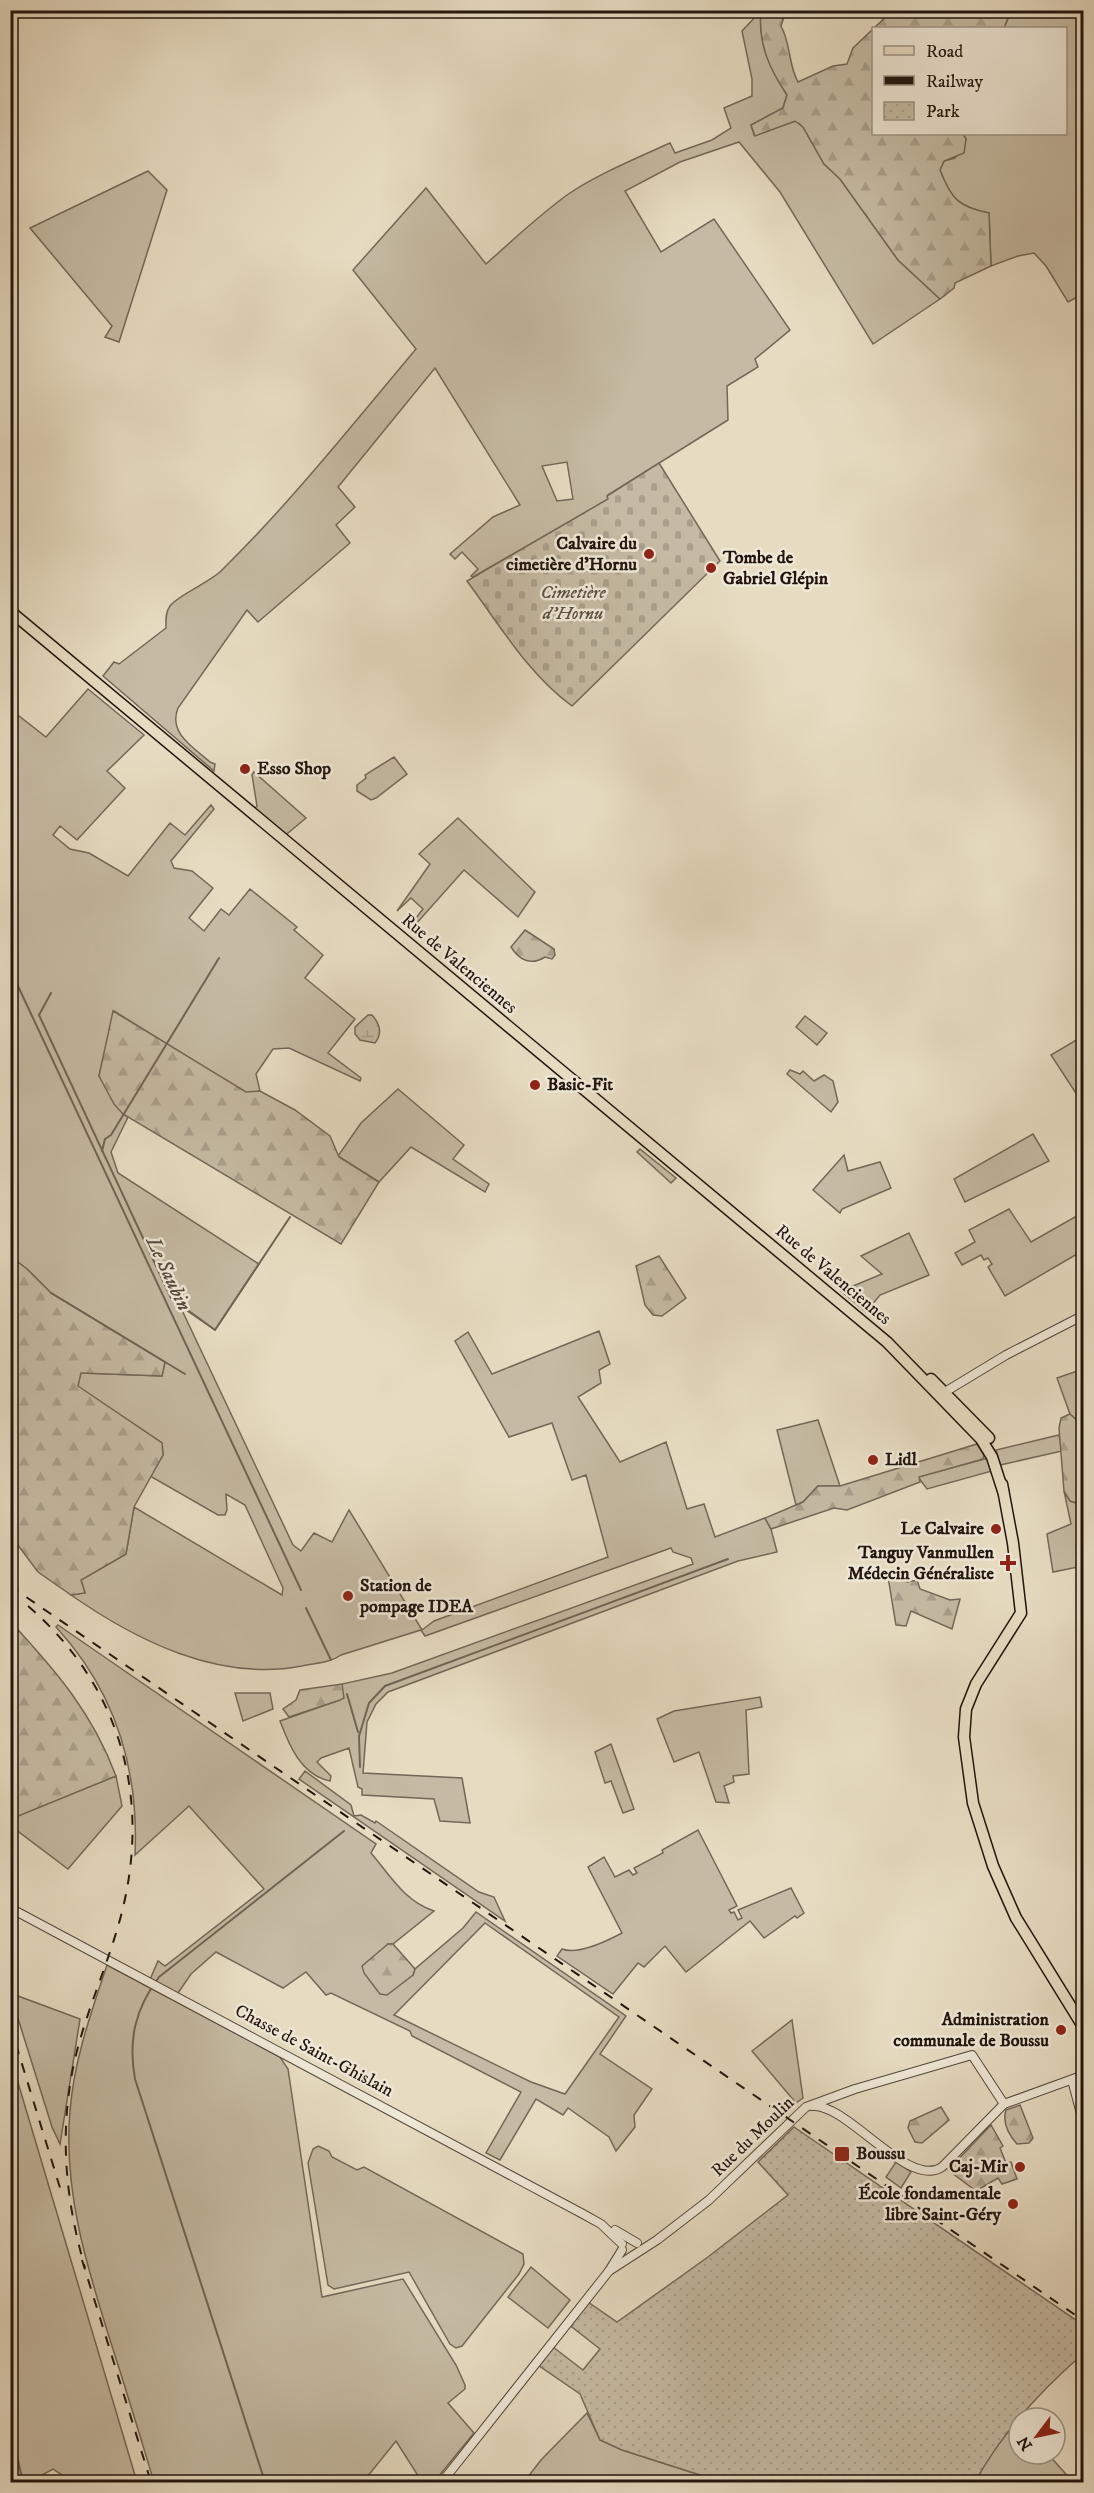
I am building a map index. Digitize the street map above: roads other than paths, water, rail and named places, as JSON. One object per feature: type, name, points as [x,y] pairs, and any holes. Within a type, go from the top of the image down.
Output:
[{"type":"main road","name":"Rue de Valenciennes","points":[[13,618],[887,1342],[941,1394],[995,1457],[1013,1543],[1021,1613],[969,1700],[965,1719],[966,1755],[972,1803],[993,1866],[1022,1929],[1082,2024]]},
{"type":"street","points":[[941,1394],[1083,1315]]},
{"type":"street","name":"Chasse de Saint-Ghislain","points":[[10,1908],[601,2224],[624,2244]]},
{"type":"street","name":"Rue du Moulin","points":[[609,2271],[709,2200],[807,2107],[859,2088],[972,2055],[1004,2104]]},
{"type":"street","points":[[807,2107],[816,2105],[824,2108],[921,2172],[934,2172],[942,2167],[1004,2104],[1083,2075]]},
{"type":"street","points":[[1072,2080],[1083,2125]]},
{"type":"street","points":[[1079,2102],[1083,2093]]},
{"type":"street","name":"Rue du Moulin","points":[[637,2243],[669,2230]]},
{"type":"street","points":[[637,2243],[634,2254],[624,2244],[637,2243]]},
{"type":"street","name":"Rue du Moulin","points":[[442,2482],[609,2271],[624,2244]]},
{"type":"waterway","points":[[102,1151],[105,1139],[111,1135],[219,958]]},
{"type":"waterway","name":"Le Saubin","points":[[10,969],[301,1590]]},
{"type":"waterway","points":[[51,993],[39,1015],[171,1298],[215,1330],[290,1217]]},
{"type":"waterway","points":[[51,1293],[185,1374]]},
{"type":"waterway","points":[[1078,1470],[1084,1471]]},
{"type":"waterway","points":[[359,1736],[369,1703],[385,1686],[728,1559]]},
{"type":"waterway","points":[[306,1608],[331,1660]]},
{"type":"waterway","points":[[347,1694],[358,1732]]},
{"type":"waterway","points":[[359,1737],[360,1767]]},
{"type":"waterway","points":[[265,2482],[135,2079],[133,2038],[144,2001],[159,1977],[344,1831]]},
{"type":"waterway","points":[[10,2426],[23,2482]]},
{"type":"railway","points":[[10,1586],[1084,2321]]},
{"type":"railway","points":[[28,1606],[61,1638],[87,1673],[108,1711],[122,1750],[130,1792],[132,1834],[129,1878],[113,1943],[80,2039],[68,2103],[67,2174],[74,2221],[85,2268]]},
{"type":"railway","points":[[10,2025],[61,2191]]},
{"type":"railway","points":[[82,2260],[151,2482]]},
{"type":"place","name":"Calvaire du cimetière d'Hornu","points":[[649,554]]},
{"type":"place","name":"Tombe de Gabriel Glépin","points":[[711,568]]},
{"type":"place","name":"Esso Shop","points":[[245,769]]},
{"type":"place","name":"Basic-Fit","points":[[535,1085]]},
{"type":"place","name":"Lidl","points":[[873,1460]]},
{"type":"place","name":"Le Calvaire","points":[[996,1529]]},
{"type":"place","name":"Tanguy Vanmullen Médecin Généraliste","points":[[1008,1563]]},
{"type":"place","name":"Station de pompage IDEA","points":[[348,1596]]},
{"type":"place","name":"Administration communale de Boussu","points":[[1061,2030]]},
{"type":"place","name":"Boussu","points":[[842,2154]]},
{"type":"place","name":"Caj-Mir","points":[[1020,2167]]},
{"type":"place","name":"École fondamentale libre Saint-Géry","points":[[1013,2204]]},
{"type":"park label","name":"Cimetière d'Hornu","points":[[573,603]]}]
